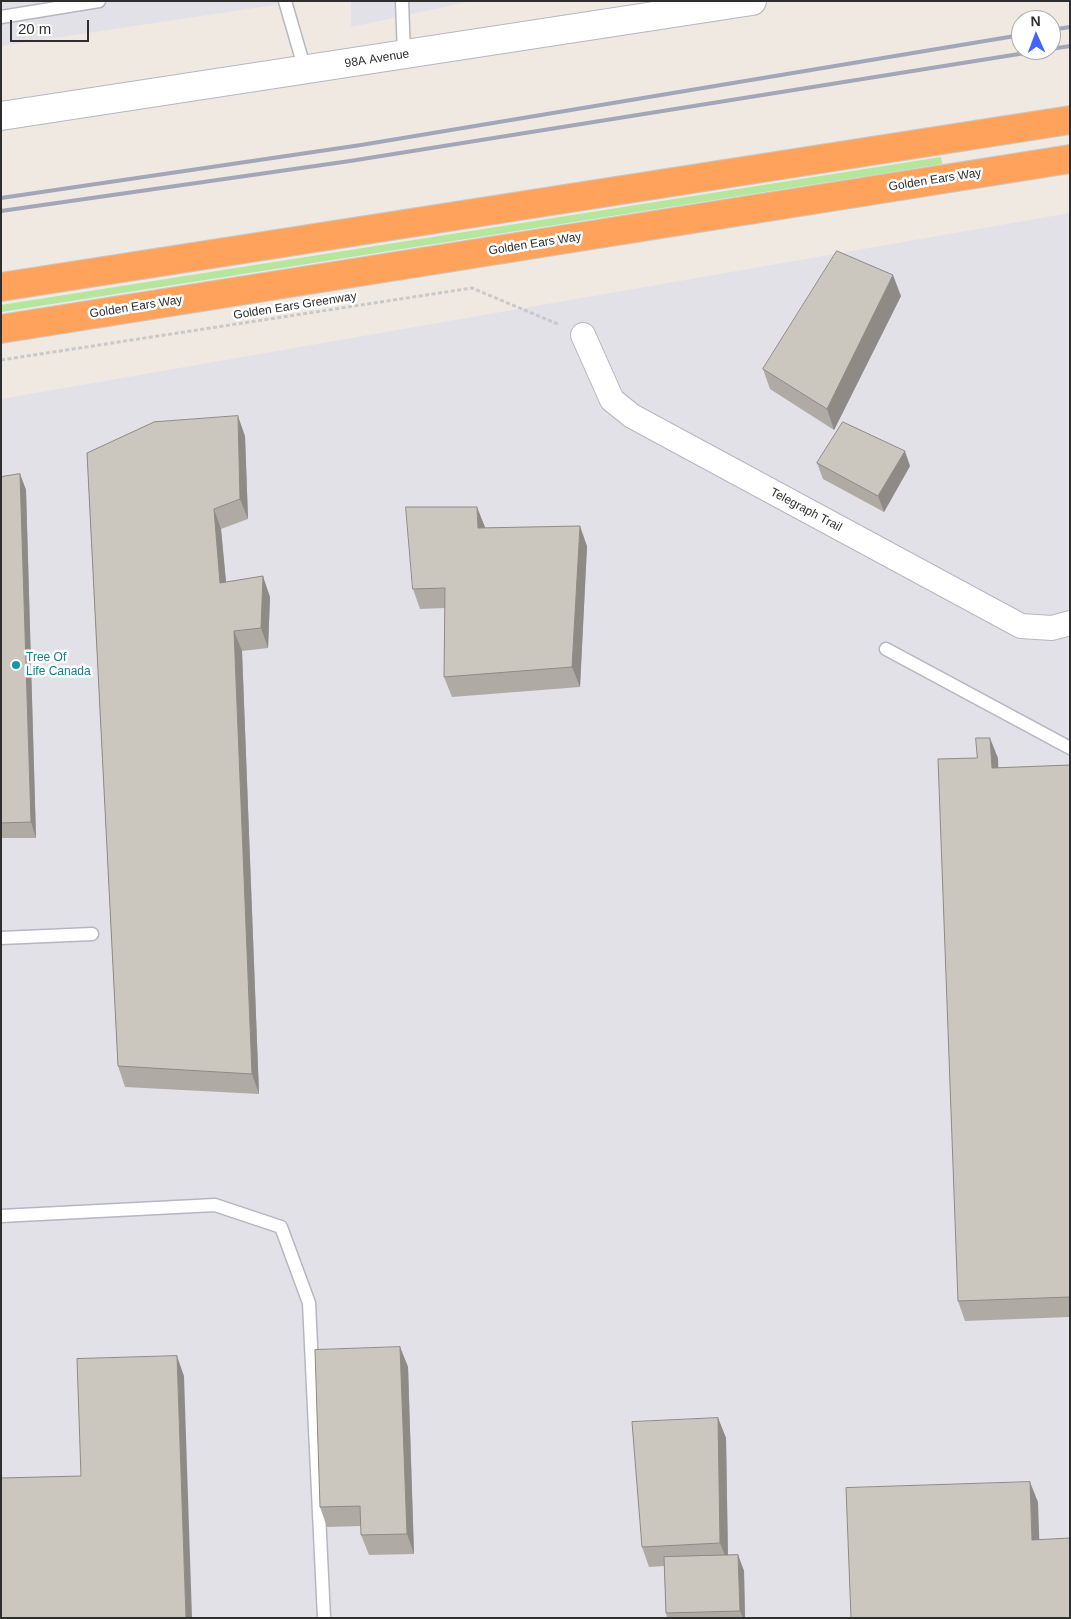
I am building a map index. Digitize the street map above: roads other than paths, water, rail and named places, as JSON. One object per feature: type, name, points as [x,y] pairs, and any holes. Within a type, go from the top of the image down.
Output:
[{"type":"highway","points":[[1,286],[1070,120]]},
{"type":"highway","name":"Golden Ears Way","points":[[1,329],[1070,159]]},
{"type":"street","name":"98A Avenue","points":[[1,116],[752,1]]},
{"type":"street","name":"Telegraph Trail","points":[[583,335],[612,400],[632,416],[1021,626],[1052,628],[1070,624]]},
{"type":"lane","points":[[1,17],[99,1]]},
{"type":"lane","points":[[285,1],[305,70]]},
{"type":"lane","points":[[402,1],[404,55]]},
{"type":"lane","points":[[886,649],[1070,748]]},
{"type":"lane","points":[[1,938],[92,934]]},
{"type":"lane","points":[[1,1216],[215,1205],[281,1227],[309,1303],[324,1618]]},
{"type":"railway","points":[[1061,28],[1070,27]]},
{"type":"railway","points":[[1,198],[361,145],[1011,37]]},
{"type":"railway","points":[[1061,47],[1070,46]]},
{"type":"railway","points":[[1,211],[350,161],[1011,55]]},
{"type":"place","name":"Tree Of Life Canada","points":[[16,665]]}]
